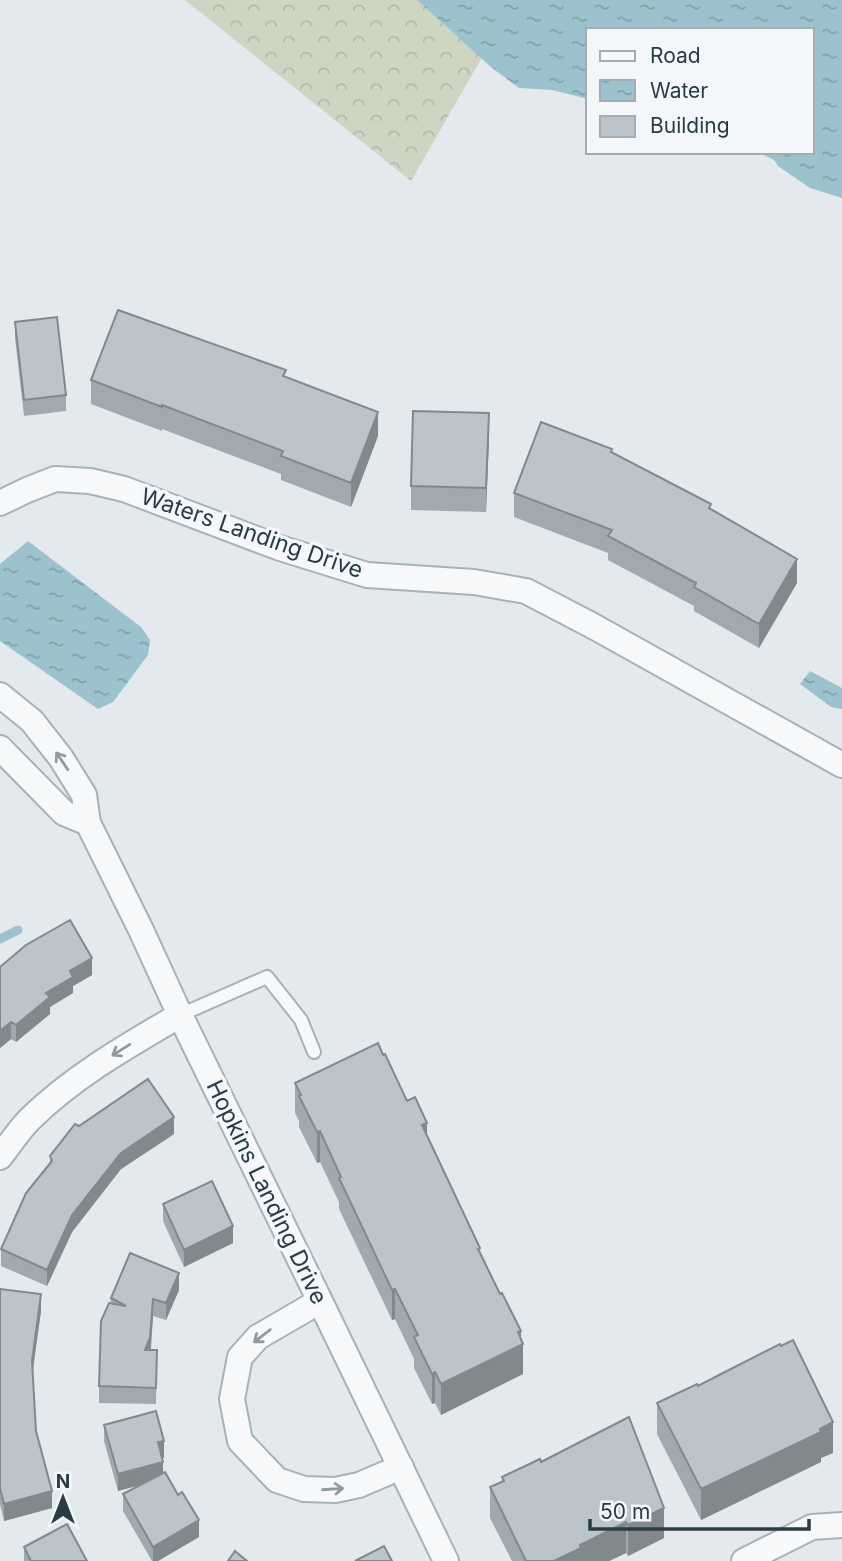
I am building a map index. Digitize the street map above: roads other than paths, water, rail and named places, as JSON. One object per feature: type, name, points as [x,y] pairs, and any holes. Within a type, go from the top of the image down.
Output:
[{"type":"street","name":"Waters Landing Drive","points":[[0,503],[55,479],[90,481],[124,489],[280,548],[367,575],[474,582],[526,591],[842,765]]},
{"type":"street","name":"Hopkins Landing Drive","points":[[0,695],[32,721],[61,758],[84,795],[88,823],[446,1561]]},
{"type":"street","points":[[0,748],[64,813],[88,823]]},
{"type":"street","points":[[0,1157],[28,1120],[78,1077],[180,1015]]},
{"type":"street","points":[[320,1301],[258,1337],[240,1357],[232,1399],[240,1440],[277,1480],[304,1489],[335,1490],[359,1485],[401,1467]]},
{"type":"street","points":[[744,1561],[812,1527],[842,1525]]},
{"type":"lane","points":[[180,1015],[267,977],[301,1020],[314,1052]]},
{"type":"water","points":[[417,0],[842,0],[842,198],[810,188],[762,154],[814,154],[814,28],[586,28],[586,98],[552,90],[519,88],[492,68]]},
{"type":"water","points":[[28,541],[141,627],[150,640],[148,655],[113,702],[98,709],[0,641],[0,564]]},
{"type":"water","points":[[810,671],[842,688],[842,709],[831,707],[800,684]]},
{"type":"waterway","points":[[0,939],[18,930]]}]
